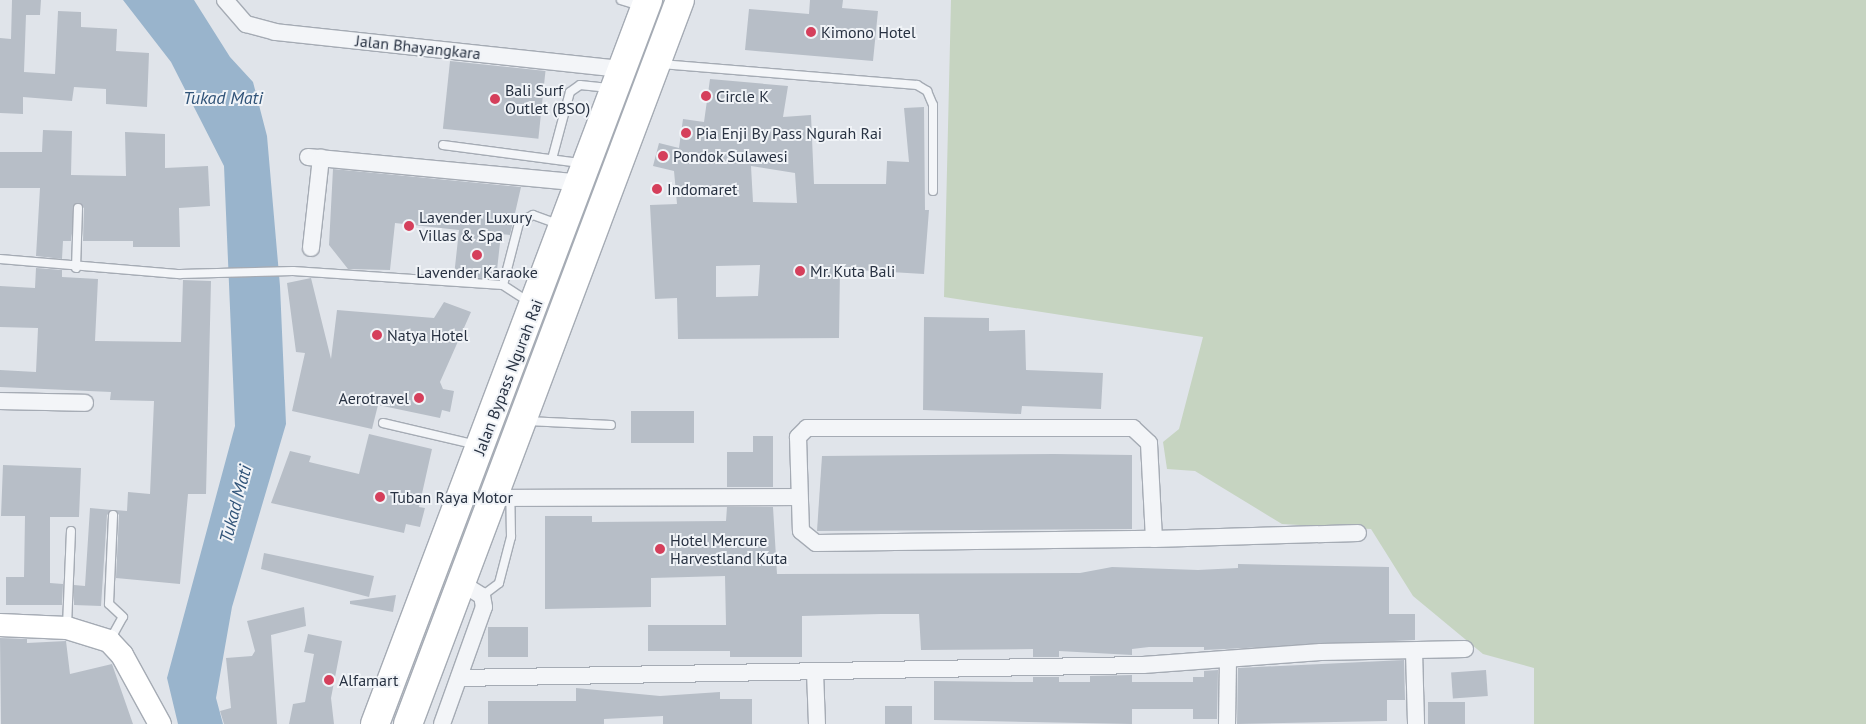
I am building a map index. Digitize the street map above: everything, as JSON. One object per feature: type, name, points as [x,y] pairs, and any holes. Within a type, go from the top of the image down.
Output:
[{"type":"highway","name":"Jalan Bypass Ngurah Rai","points":[[408,724],[471,589],[523,421],[680,0]]},
{"type":"highway","name":"Jalan Bypass Ngurah Rai","points":[[375,724],[565,226],[619,79],[638,3]]},
{"type":"street","name":"Jalan Bhayangkara","points":[[225,0],[246,24],[275,32],[619,79]]},
{"type":"street","points":[[311,248],[315,158],[584,173]]},
{"type":"street","points":[[0,401],[85,404]]},
{"type":"street","points":[[1154,539],[1149,443],[1133,428],[807,428],[798,438],[797,497],[801,531],[816,543],[1154,539],[1358,533]]},
{"type":"street","points":[[500,498],[797,497]]},
{"type":"street","points":[[442,724],[482,615],[471,589]]},
{"type":"street","points":[[0,625],[67,628],[108,641],[122,655],[160,724]]},
{"type":"street","points":[[459,678],[815,672],[1228,659],[1465,649]]},
{"type":"street","points":[[1414,651],[1416,724]]},
{"type":"street","points":[[1227,724],[1228,659]]},
{"type":"street","points":[[815,672],[817,724]]},
{"type":"lane","points":[[657,64],[917,85],[927,91],[933,105],[933,191]]},
{"type":"lane","points":[[552,159],[570,92],[592,84],[619,79]]},
{"type":"lane","points":[[443,145],[552,159],[584,173]]},
{"type":"lane","points":[[76,268],[78,208]]},
{"type":"lane","points":[[503,285],[525,217],[565,226]]},
{"type":"lane","points":[[0,259],[76,268],[225,276],[293,271],[503,285],[535,305]]},
{"type":"lane","points":[[523,421],[611,425]]},
{"type":"lane","points":[[383,423],[481,446]]},
{"type":"lane","points":[[471,589],[500,583],[511,536],[500,498]]},
{"type":"lane","points":[[108,641],[123,617],[109,604],[113,516]]},
{"type":"lane","points":[[67,628],[71,531]]},
{"type":"green space","points":[[951,0],[1866,0],[1866,724],[1534,724],[1534,668],[1483,654],[1413,596],[1371,529],[1282,524],[1195,471],[1167,469],[1163,442],[1179,429],[1203,337],[944,297]]},
{"type":"water","name":"Tukad Mati","points":[[123,0],[194,0],[230,57],[253,82],[267,136],[280,286],[286,424],[232,607],[216,698],[223,724],[178,724],[167,678],[235,426],[224,166],[171,62]]},
{"type":"building","points":[[12,0],[41,0],[40,15],[26,15],[24,72],[55,74],[58,11],[81,12],[81,27],[117,29],[116,51],[149,53],[147,107],[106,104],[106,89],[74,87],[72,101],[23,97],[23,114],[0,113],[0,38],[11,39]]},
{"type":"building","name":"Kimono Hotel","points":[[810,0],[843,0],[842,8],[878,11],[873,61],[745,50],[749,9],[809,14]]},
{"type":"building","name":"Bali Surf Outlet (BSO)","points":[[450,61],[545,71],[538,139],[443,129]]},
{"type":"building","points":[[710,79],[788,86],[783,117],[811,115],[814,184],[886,184],[887,161],[909,162],[904,108],[924,107],[925,210],[929,210],[924,274],[840,269],[839,338],[678,339],[677,298],[655,299],[650,205],[677,204],[674,171],[653,166],[659,143],[679,148],[683,119],[704,122]],"holes":[[[751,166],[795,173],[797,203],[753,202]],[[760,265],[758,296],[716,297],[716,266]]]},
{"type":"building","points":[[43,130],[72,131],[71,175],[126,176],[125,132],[165,134],[165,168],[208,166],[210,206],[179,208],[180,247],[133,247],[133,241],[83,241],[84,208],[76,203],[71,241],[63,241],[62,259],[36,256],[40,188],[0,188],[0,152],[42,152]]},
{"type":"building","points":[[333,169],[521,187],[510,235],[501,234],[496,279],[454,276],[459,230],[395,223],[390,270],[348,269],[329,245]]},
{"type":"building","points":[[36,268],[62,270],[62,277],[98,279],[95,341],[181,342],[183,280],[211,281],[206,494],[188,494],[180,584],[116,578],[119,515],[115,510],[127,511],[128,492],[150,494],[154,401],[110,400],[111,392],[0,387],[0,370],[36,372],[38,328],[0,327],[0,286],[35,288]]},
{"type":"building","points":[[311,278],[331,359],[337,310],[434,318],[444,302],[471,312],[440,382],[443,389],[454,391],[450,412],[442,410],[440,418],[378,405],[372,429],[292,411],[305,353],[296,352],[287,283]]},
{"type":"building","points":[[924,317],[989,318],[989,331],[1025,330],[1026,370],[1103,373],[1101,409],[1022,406],[1021,414],[923,410]]},
{"type":"building","points":[[631,411],[694,411],[694,443],[631,443]]},
{"type":"building","points":[[369,434],[432,449],[419,507],[425,508],[420,527],[406,524],[404,533],[271,503],[290,451],[311,456],[309,462],[359,474]]},
{"type":"building","points":[[753,436],[773,436],[773,487],[727,487],[727,452],[753,452]]},
{"type":"building","points":[[1132,455],[1132,529],[817,531],[822,456]]},
{"type":"building","points":[[3,465],[81,468],[79,517],[50,517],[50,583],[63,584],[62,605],[6,605],[6,577],[24,577],[25,516],[1,516]]},
{"type":"building","points":[[727,507],[773,507],[777,574],[1080,573],[1112,567],[1198,570],[1238,568],[1238,564],[1389,567],[1389,614],[1415,614],[1415,640],[1204,650],[1204,647],[1149,647],[1132,649],[1132,655],[1059,651],[1059,657],[1033,657],[1033,649],[921,650],[919,614],[881,614],[802,616],[802,657],[730,657],[730,651],[648,651],[648,625],[726,625],[725,576],[651,578],[651,607],[545,609],[545,516],[592,516],[592,522],[726,521]]},
{"type":"building","points":[[90,508],[112,510],[107,515],[101,606],[74,605],[74,585],[85,586]]},
{"type":"building","points":[[264,553],[374,576],[369,597],[261,569]]},
{"type":"building","points":[[396,595],[393,612],[350,604],[350,601]]},
{"type":"building","points":[[304,607],[306,626],[271,635],[277,724],[224,724],[220,711],[231,708],[226,658],[252,656],[255,651],[247,621]]},
{"type":"building","points":[[488,627],[528,627],[528,657],[488,657]]},
{"type":"building","points":[[308,634],[342,641],[331,698],[334,724],[289,724],[293,704],[305,702],[314,654],[304,652]]},
{"type":"building","points":[[0,638],[27,639],[27,643],[66,641],[70,674],[112,664],[133,724],[1,724]]},
{"type":"building","points":[[1404,660],[1405,700],[1387,700],[1387,721],[1237,724],[1238,668]]},
{"type":"building","points":[[1218,670],[1217,719],[1193,719],[1193,709],[1132,709],[1132,724],[934,720],[934,681],[1033,682],[1033,677],[1059,677],[1059,682],[1090,682],[1090,676],[1132,675],[1132,682],[1193,682],[1193,677],[1204,677],[1204,671]]},
{"type":"building","points":[[1486,670],[1488,696],[1453,698],[1451,672]]},
{"type":"building","points":[[576,688],[660,696],[720,692],[720,699],[752,699],[752,724],[663,724],[663,716],[604,719],[604,724],[488,724],[488,701],[576,701]]},
{"type":"building","points":[[1428,702],[1465,702],[1465,724],[1428,724]]},
{"type":"building","points":[[885,706],[912,706],[912,724],[885,724]]},
{"type":"place","name":"Kimono Hotel","points":[[811,32]]},
{"type":"place","name":"Circle K","points":[[706,96]]},
{"type":"place","name":"Bali Surf Outlet (BSO)","points":[[495,99]]},
{"type":"place","name":"Pia Enji By Pass Ngurah Rai","points":[[686,133]]},
{"type":"place","name":"Pondok Sulawesi","points":[[663,156]]},
{"type":"place","name":"Indomaret","points":[[657,189]]},
{"type":"place","name":"Lavender Luxury Villas & Spa","points":[[409,226]]},
{"type":"place","name":"Lavender Karaoke","points":[[477,255]]},
{"type":"place","name":"Mr. Kuta Bali","points":[[800,271]]},
{"type":"place","name":"Natya Hotel","points":[[377,335]]},
{"type":"place","name":"Aerotravel","points":[[419,398]]},
{"type":"place","name":"Tuban Raya Motor","points":[[380,497]]},
{"type":"place","name":"Hotel Mercure Harvestland Kuta","points":[[660,549]]},
{"type":"place","name":"Alfamart","points":[[329,680]]}]
